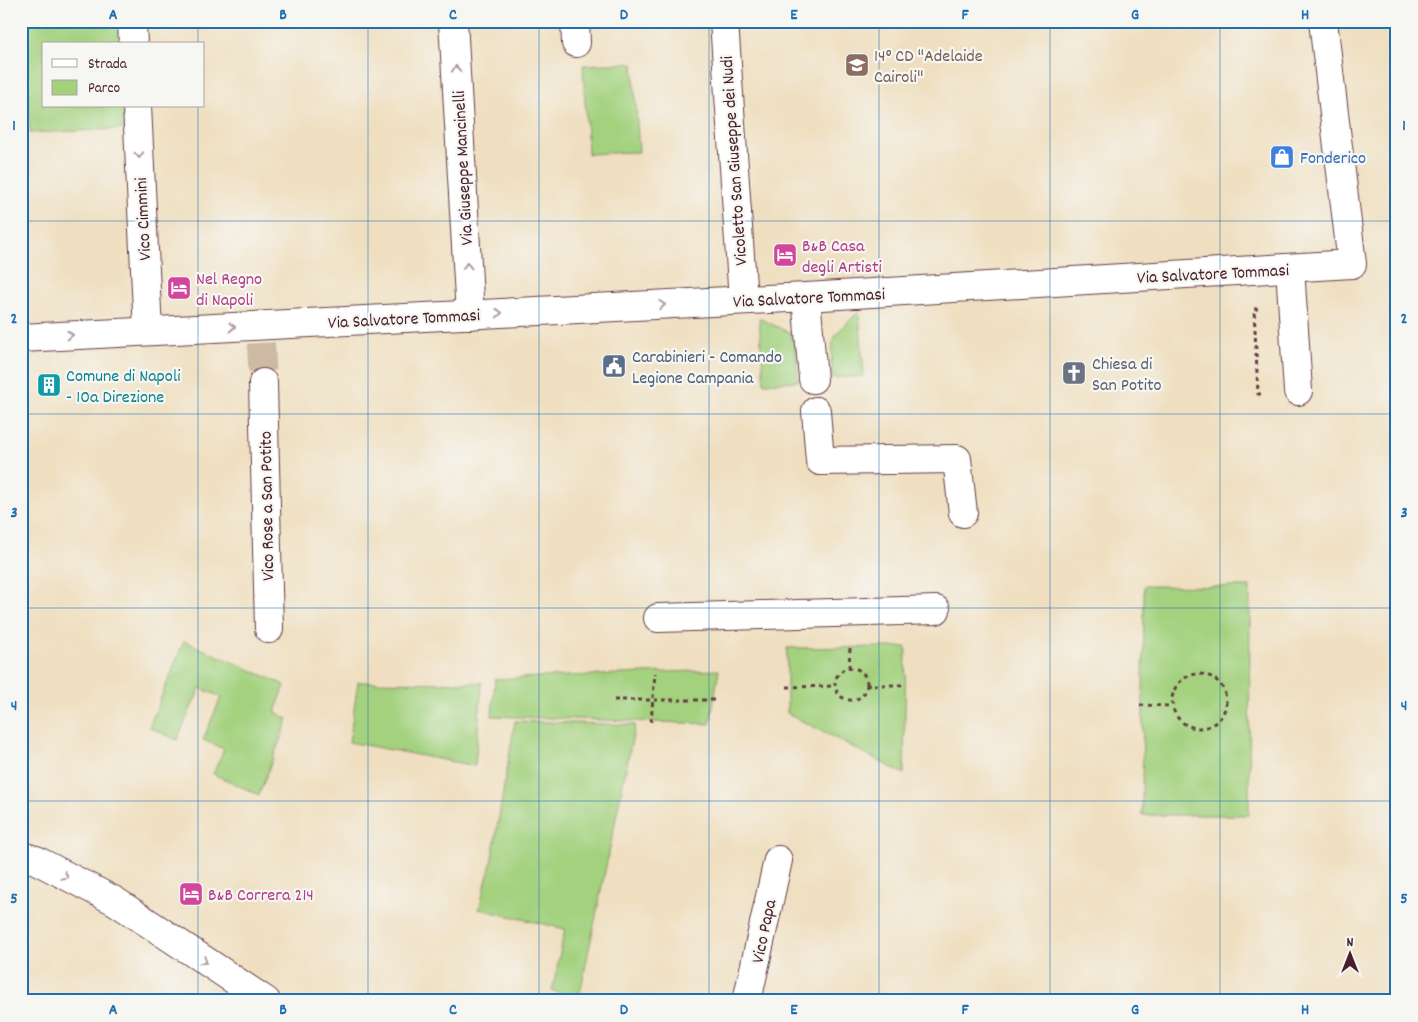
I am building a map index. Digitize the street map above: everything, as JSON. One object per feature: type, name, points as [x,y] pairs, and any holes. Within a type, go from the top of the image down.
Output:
[{"type":"street","points":[[132,21],[133,42]]},
{"type":"street","name":"Via Giuseppe Mancinelli","points":[[453,21],[470,315]]},
{"type":"street","name":"Vicoletto San Giuseppe dei Nudi","points":[[724,21],[743,300]]},
{"type":"street","name":"Via Salvatore Tommasi","points":[[21,338],[148,331],[261,334],[470,315],[1352,264],[1323,21]]},
{"type":"street","name":"Vico Cimmini","points":[[136,108],[148,331]]},
{"type":"street","points":[[1290,268],[1298,391]]},
{"type":"street","points":[[806,297],[813,379]]},
{"type":"street","name":"Vico Rose a San Potito","points":[[263,383],[269,629]]},
{"type":"street","points":[[816,411],[820,462],[957,459],[962,513]]},
{"type":"street","points":[[658,618],[936,610]]},
{"type":"street","points":[[21,856],[36,860],[115,902],[254,998]]},
{"type":"street","name":"Vico Papa","points":[[747,1001],[778,860]]},
{"type":"path","points":[[849,668],[850,648]]},
{"type":"path","points":[[849,668],[863,674],[866,685],[864,692],[856,699],[840,695],[835,686],[838,674],[849,668]]},
{"type":"path","points":[[651,722],[655,673]]},
{"type":"path","points":[[1200,674],[1209,676],[1221,686],[1225,694],[1226,703],[1222,717],[1207,727],[1192,727],[1181,722],[1172,706],[1174,690],[1181,681],[1190,676],[1200,674]]},
{"type":"path","points":[[866,685],[905,685]]},
{"type":"path","points":[[787,687],[835,686]]},
{"type":"path","points":[[614,700],[714,700]]},
{"type":"path","points":[[1140,705],[1172,706]]},
{"type":"green space","points":[[24,21],[119,21],[121,42],[42,42],[42,108],[124,108],[125,129],[30,133]]},
{"type":"green space","points":[[633,63],[639,152],[588,154],[583,65]]},
{"type":"green space","points":[[859,312],[864,376],[832,378],[832,346],[834,340],[842,328]]},
{"type":"green space","points":[[759,318],[790,333],[796,349],[798,381],[764,383]]},
{"type":"green space","points":[[1144,586],[1250,587],[1249,815],[1142,815]]},
{"type":"green space","points":[[184,641],[285,685],[275,712],[288,719],[259,795],[213,774],[224,749],[203,740],[221,697],[200,688],[177,740],[149,727]]},
{"type":"green space","points":[[906,647],[904,774],[787,713],[787,648]]},
{"type":"green space","points":[[719,670],[710,724],[492,716],[495,679]]},
{"type":"green space","points":[[358,682],[482,683],[475,766],[349,742]]},
{"type":"green space","points":[[515,721],[635,725],[579,998],[552,991],[565,929],[479,909],[491,864]]},
{"type":"tunnel","points":[[261,343],[263,383]]},
{"type":"place","name":"14° CD \"Adelaide Cairoli\"","points":[[857,65]]},
{"type":"place","name":"Fonderico","points":[[1282,157]]},
{"type":"place","name":"B&B Casa degli Artisti","points":[[785,255]]},
{"type":"place","name":"Nel Regno di Napoli","points":[[179,288]]},
{"type":"place","name":"Carabinieri - Comando Legione Campania","points":[[614,366]]},
{"type":"place","name":"Chiesa di San Potito","points":[[1074,373]]},
{"type":"place","name":"Comune di Napoli - 10a Direzione","points":[[49,385]]},
{"type":"place","name":"B&B Correra 214","points":[[191,894]]}]
